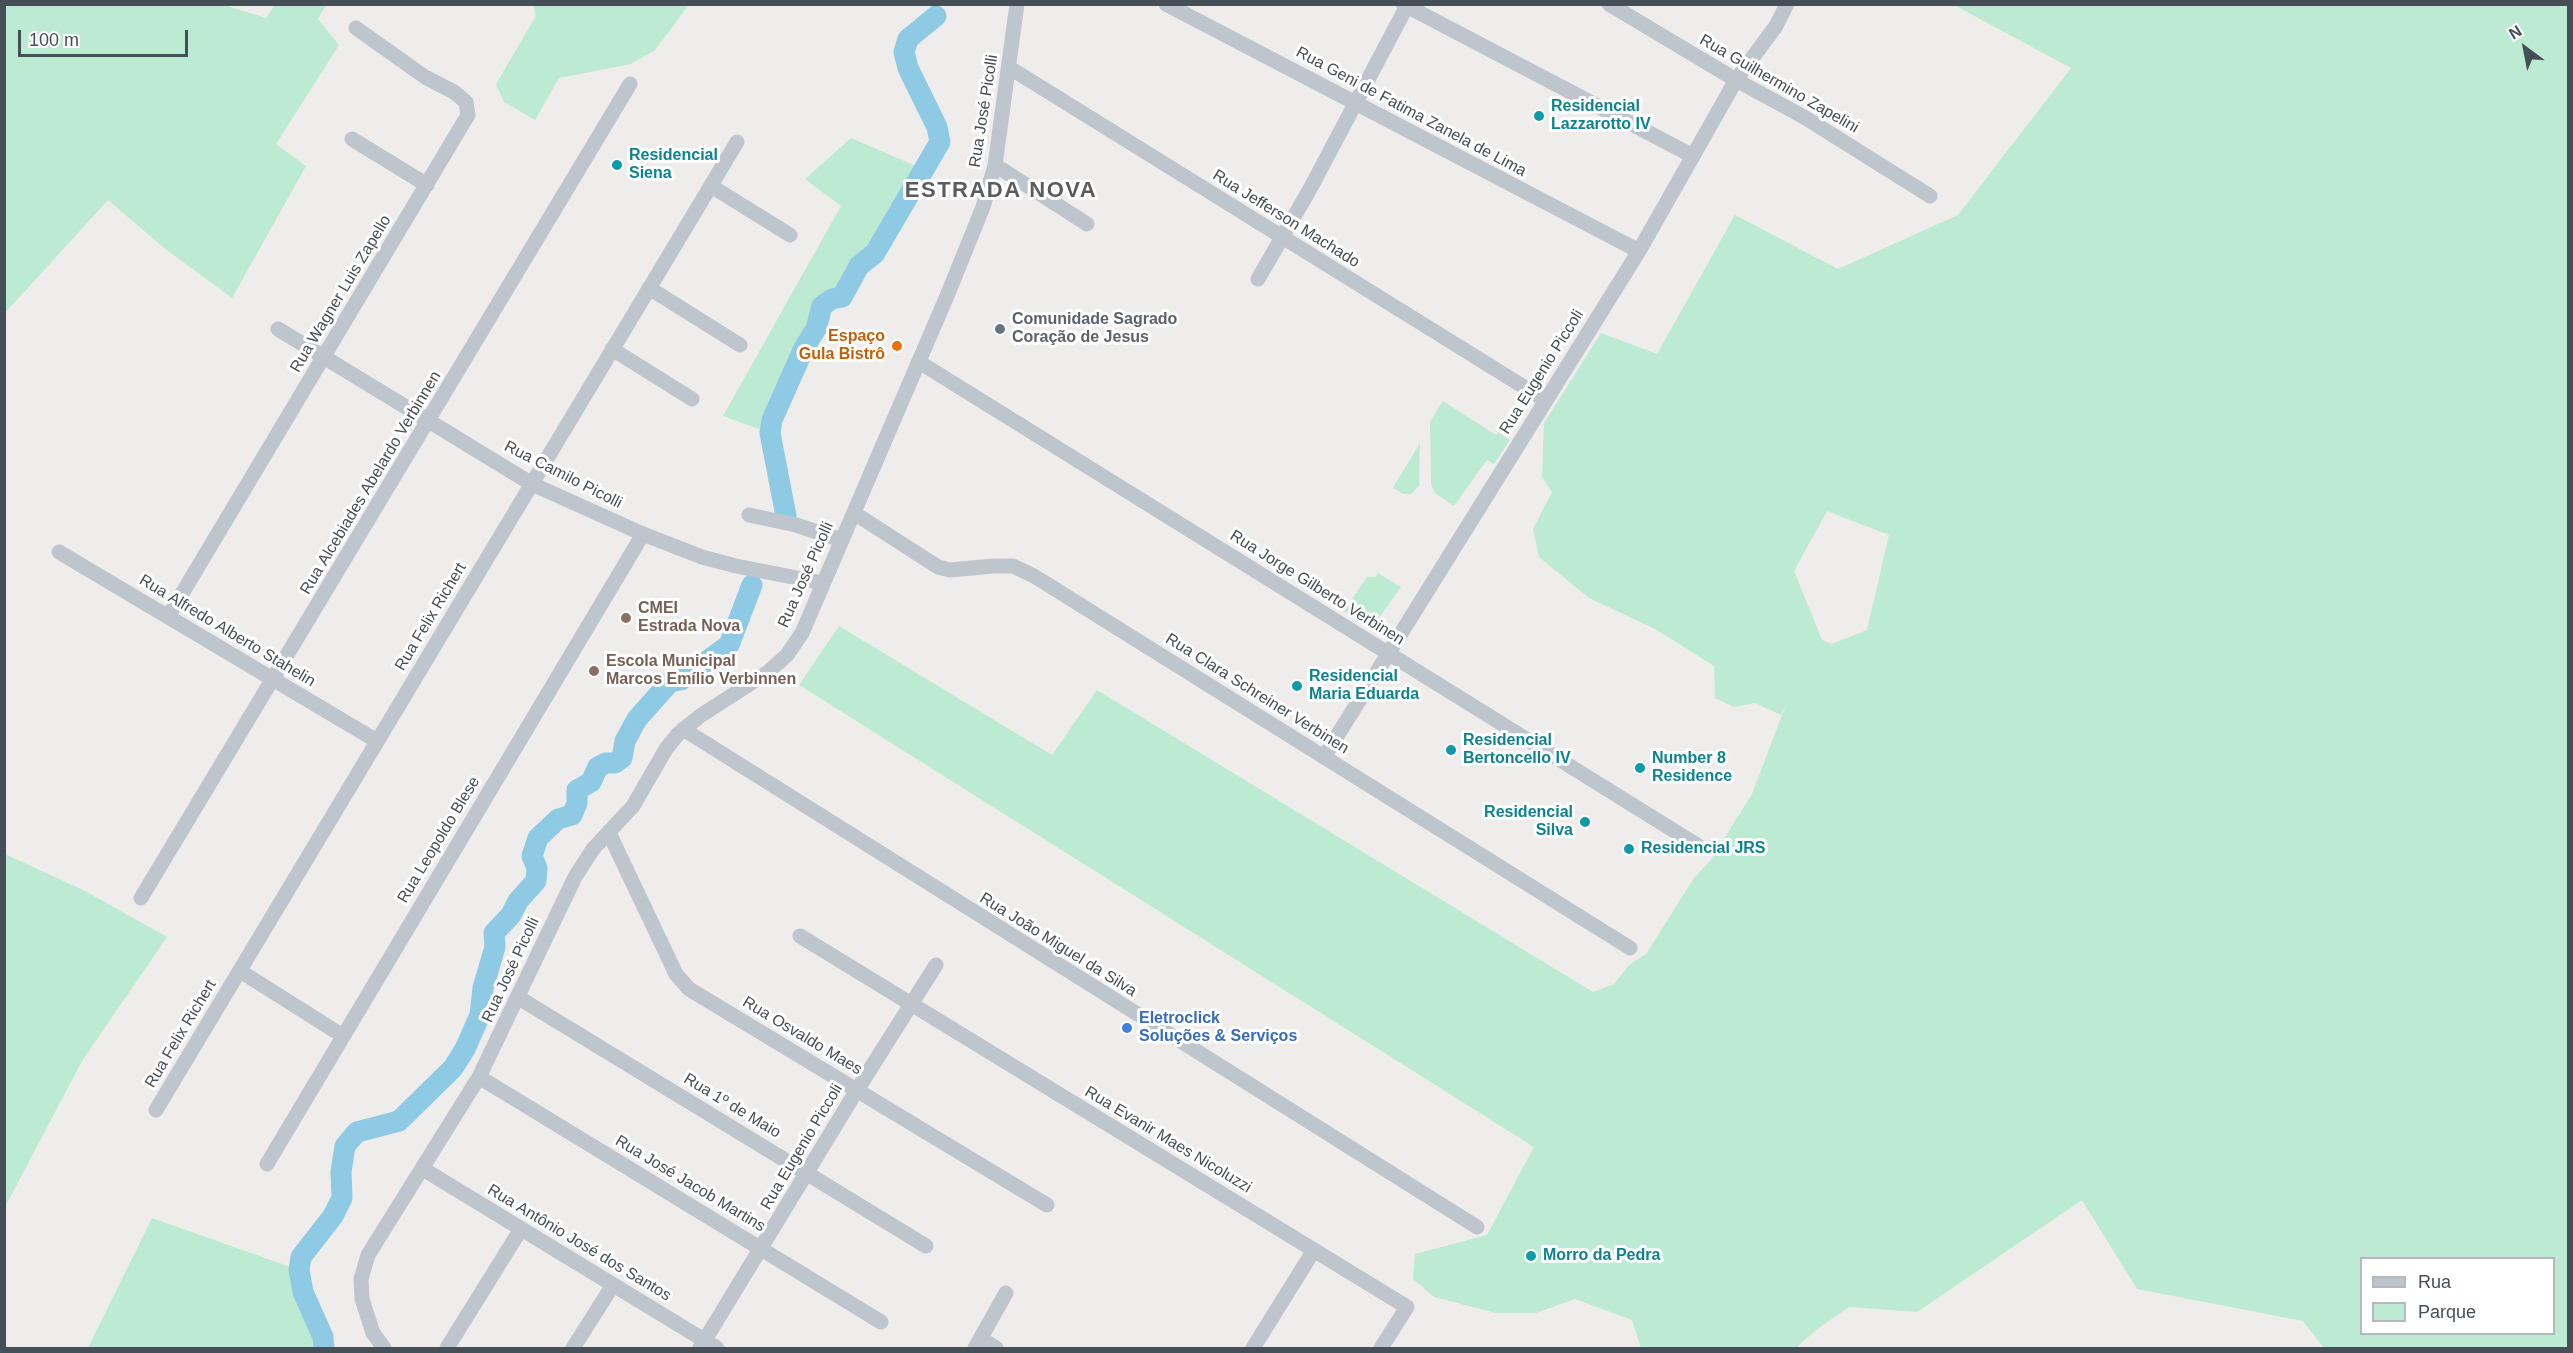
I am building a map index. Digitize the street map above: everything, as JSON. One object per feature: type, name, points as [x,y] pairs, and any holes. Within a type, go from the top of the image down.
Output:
[{"type":"street","name":"Rua José Picolli","points":[[384,1348],[366,1317],[362,1299],[362,1279],[368,1254],[479,1077],[586,858],[633,806],[666,749],[683,729],[756,682],[779,663],[802,633],[975,229],[995,165],[1017,4]]},
{"type":"street","name":"Rua Geni de Fatima Zanela de Lima","points":[[1166,4],[1639,251]]},
{"type":"street","name":"Rua Guilhermino Zapelini","points":[[1609,4],[1736,80],[1804,117],[1930,196]]},
{"type":"street","name":"Rua Eugenio Piccoli","points":[[1324,757],[1639,251],[1691,155],[1736,80],[1776,26],[1787,4]]},
{"type":"street","points":[[1258,279],[1356,104],[1406,5],[1691,155]]},
{"type":"street","name":"Rua Wagner Luis Zapello","points":[[168,617],[468,115],[466,102],[454,92],[425,77],[356,28]]},
{"type":"street","name":"Rua Jefferson Machado","points":[[1010,68],[1545,400]]},
{"type":"street","name":"Rua Alcebiades Abelardo Verbinnen","points":[[141,898],[630,84]]},
{"type":"street","points":[[352,139],[427,185]]},
{"type":"street","name":"Rua Felix Richert","points":[[156,1110],[737,142]]},
{"type":"street","points":[[995,165],[1087,224]]},
{"type":"street","points":[[713,183],[791,232]]},
{"type":"street","points":[[651,285],[720,323]]},
{"type":"street","points":[[651,285],[740,345]]},
{"type":"street","name":"Rua Camilo Picolli","points":[[278,329],[532,483],[643,534],[702,557],[823,584]]},
{"type":"street","points":[[612,349],[692,399]]},
{"type":"street","name":"Rua Jorge Gilberto Verbinen","points":[[919,362],[1697,845]]},
{"type":"street","name":"Rua Clara Schreiner Verbinen","points":[[854,513],[939,567],[950,570],[1013,566],[1034,576],[1630,948]]},
{"type":"street","points":[[749,515],[796,525],[842,540]]},
{"type":"street","name":"Rua Leopoldo Blese","points":[[267,1164],[643,534]]},
{"type":"street","name":"Rua Alfredo Alberto Stahelin","points":[[59,552],[377,741]]},
{"type":"street","name":"Rua João Miguel da Silva","points":[[683,729],[1478,1227]]},
{"type":"street","name":"Rua Osvaldo Maes","points":[[609,833],[681,981],[689,989],[1047,1205]]},
{"type":"street","name":"Rua Evanir Maes Nicoluzzi","points":[[800,936],[1407,1307],[1381,1348]]},
{"type":"street","name":"Rua Eugenio Piccoli","points":[[707,1346],[761,1248],[936,965]]},
{"type":"street","points":[[240,970],[343,1036]]},
{"type":"street","name":"Rua 1º de Maio","points":[[519,998],[926,1246]]},
{"type":"street","name":"Rua José Jacob Martins","points":[[479,1077],[881,1322]]},
{"type":"street","name":"Rua Antônio José dos Santos","points":[[423,1169],[613,1285],[707,1346]]},
{"type":"street","points":[[447,1348],[520,1229]]},
{"type":"street","points":[[1254,1348],[1314,1250]]},
{"type":"street","points":[[573,1348],[613,1285]]},
{"type":"street","points":[[996,1348],[978,1344],[1006,1293]]},
{"type":"green space","points":[[533,4],[689,5],[655,50],[631,64],[559,78],[535,120],[504,102],[496,84],[536,16]]},
{"type":"green space","points":[[5,5],[224,5],[266,18],[275,5],[326,5],[318,19],[339,45],[276,144],[306,166],[232,298],[164,248],[108,200],[5,313]]},
{"type":"green space","points":[[1954,5],[2568,5],[2568,1348],[2324,1348],[2303,1321],[2137,1289],[2082,1200],[1917,1312],[1849,1307],[1816,1330],[1796,1348],[1641,1348],[1632,1320],[1575,1299],[1536,1313],[1496,1313],[1434,1297],[1413,1279],[1415,1254],[1487,1235],[1534,1147],[799,685],[839,626],[1052,755],[1097,690],[1593,992],[1614,984],[1630,964],[1646,954],[1694,878],[1710,861],[1752,794],[1790,700],[1781,715],[1755,703],[1734,707],[1715,698],[1714,666],[1655,629],[1589,598],[1539,557],[1533,529],[1552,492],[1542,477],[1544,423],[1601,333],[1657,354],[1735,215],[1838,269],[1958,215],[2071,68]],"holes":[[[1827,511],[1889,535],[1867,630],[1832,644],[1822,640],[1794,571]]]},
{"type":"green space","points":[[851,138],[925,170],[875,253],[859,266],[842,297],[832,299],[822,307],[816,329],[804,348],[780,399],[770,433],[723,416],[841,206],[805,179]]},
{"type":"green space","points":[[1443,401],[1496,435],[1498,432],[1510,440],[1494,464],[1487,460],[1454,506],[1435,493],[1431,484],[1430,422]]},
{"type":"green space","points":[[1420,443],[1419,486],[1411,494],[1404,494],[1393,488]]},
{"type":"green space","points":[[1378,573],[1401,587],[1375,623],[1365,625],[1344,611],[1367,577],[1375,577]]},
{"type":"green space","points":[[5,854],[85,891],[167,937],[82,1061],[5,1207]]},
{"type":"green space","points":[[152,1218],[299,1270],[303,1292],[323,1337],[324,1348],[88,1348]]},
{"type":"waterway","points":[[786,516],[770,433],[772,420],[804,348],[816,329],[822,306],[832,299],[842,297],[859,266],[875,253],[940,142],[937,127],[908,68],[904,52],[908,39],[936,16]]},
{"type":"waterway","points":[[324,1348],[323,1337],[303,1292],[299,1270],[301,1257],[333,1216],[342,1198],[341,1172],[345,1146],[357,1132],[399,1121],[453,1068],[465,1049],[480,1015],[483,988],[495,947],[494,933],[511,915],[518,901],[536,881],[537,868],[532,856],[538,838],[558,819],[572,815],[577,803],[577,790],[591,782],[598,767],[606,763],[615,763],[622,758],[625,741],[637,719],[670,682],[681,680],[729,645],[752,585]]},
{"type":"place","name":"Residencial Lazzarotto IV","points":[[1539,116]]},
{"type":"place","name":"Residencial Siena","points":[[617,165]]},
{"type":"place","name":"Comunidade Sagrado Coração de Jesus","points":[[1000,329]]},
{"type":"place","name":"Espaço Gula Bistrô","points":[[897,346]]},
{"type":"place","name":"CMEI Estrada Nova","points":[[626,618]]},
{"type":"place","name":"Escola Municipal Marcos Emílio Verbinnen","points":[[594,671]]},
{"type":"place","name":"Residencial Maria Eduarda","points":[[1297,686]]},
{"type":"place","name":"Residencial Bertoncello IV","points":[[1451,750]]},
{"type":"place","name":"Number 8 Residence","points":[[1640,768]]},
{"type":"place","name":"Residencial Silva","points":[[1585,822]]},
{"type":"place","name":"Residencial JRS","points":[[1629,849]]},
{"type":"place","name":"Eletroclick Soluções & Serviços","points":[[1127,1028]]},
{"type":"place","name":"Morro da Pedra","points":[[1531,1256]]},
{"type":"district","name":"ESTRADA NOVA","points":[[1001,191]]}]
